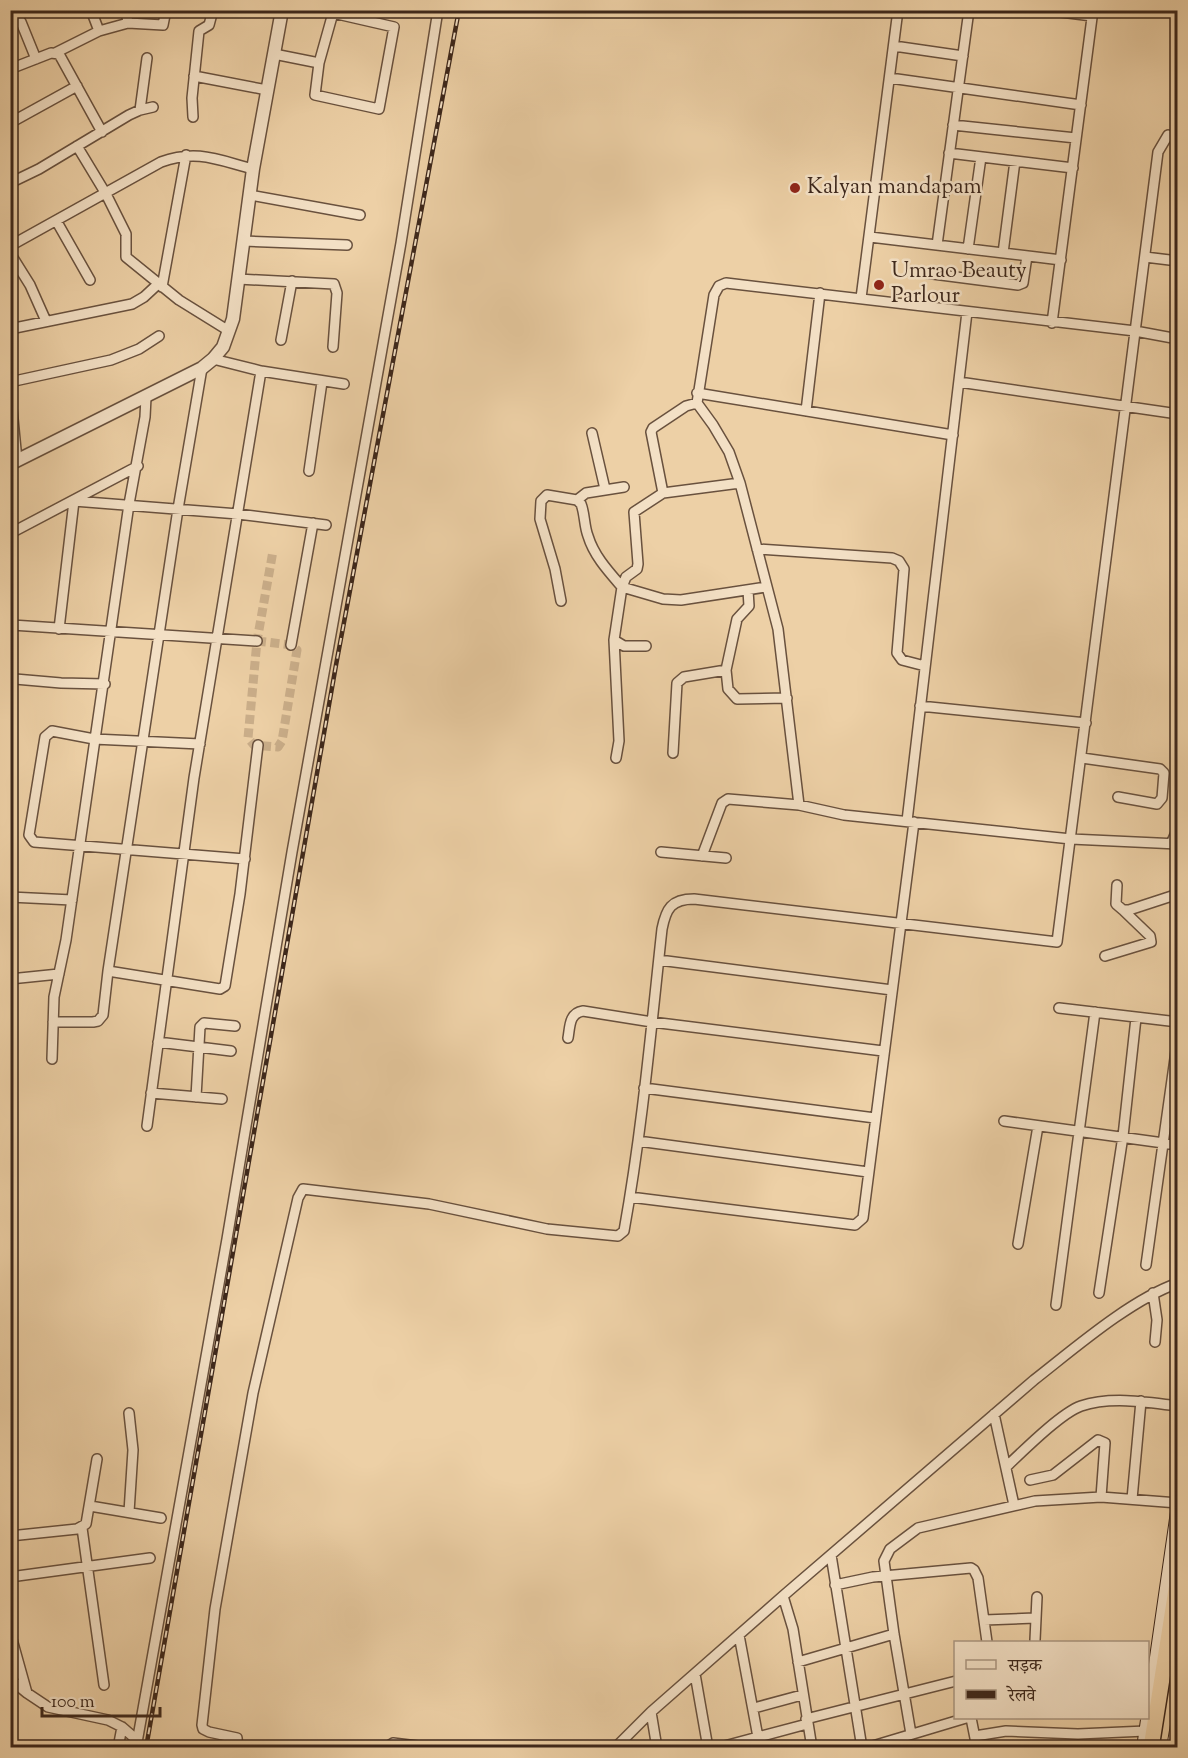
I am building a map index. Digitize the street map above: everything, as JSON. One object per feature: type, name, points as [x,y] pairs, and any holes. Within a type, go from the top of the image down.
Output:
[{"type":"highway","points":[[1151,1748],[1178,1577]]},
{"type":"highway","points":[[1161,1748],[1178,1638]]},
{"type":"main road","points":[[1149,1710],[1178,1512]]},
{"type":"main road","points":[[1144,1748],[1148,1719]]},
{"type":"main road","points":[[1174,1748],[1178,1725]]},
{"type":"street","points":[[91,10],[99,31]]},
{"type":"street","points":[[126,10],[128,23]]},
{"type":"street","points":[[10,69],[55,53],[99,31],[128,23],[163,25],[166,10]]},
{"type":"street","points":[[193,117],[192,98],[199,31],[209,25],[213,10]]},
{"type":"street","points":[[10,388],[14,462],[202,368],[223,347],[233,319],[253,169],[282,10]]},
{"type":"street","points":[[136,1744],[227,1239],[296,829],[401,243],[438,10]]},
{"type":"street","points":[[861,298],[898,10]]},
{"type":"street","points":[[937,245],[969,10]]},
{"type":"street","points":[[1045,10],[1093,13],[1052,323]]},
{"type":"street","points":[[333,13],[394,27],[379,109],[315,94],[319,63],[333,13]]},
{"type":"street","points":[[10,18],[21,22],[36,59]]},
{"type":"street","points":[[894,46],[963,56]]},
{"type":"street","points":[[55,53],[62,58],[102,132]]},
{"type":"street","points":[[274,54],[319,63]]},
{"type":"street","points":[[140,110],[147,58]]},
{"type":"street","points":[[194,76],[267,90]]},
{"type":"street","points":[[890,78],[1081,105]]},
{"type":"street","points":[[10,123],[77,86]]},
{"type":"street","points":[[10,183],[39,169],[140,110],[153,107]]},
{"type":"street","points":[[953,125],[1076,138]]},
{"type":"street","points":[[238,1748],[237,1738],[206,1731],[203,1729],[202,1721],[215,1610],[253,1393],[299,1193],[308,1189],[351,1194],[448,1208],[547,1229],[618,1236],[624,1231],[630,1197],[665,914],[670,907],[685,899],[1057,942],[1158,152],[1168,135]]},
{"type":"street","points":[[77,146],[106,194],[126,234],[126,257],[203,316],[229,331]]},
{"type":"street","points":[[949,153],[1072,168]]},
{"type":"street","points":[[10,246],[57,222],[161,162],[195,154],[253,169]]},
{"type":"street","points":[[10,329],[132,304],[160,285],[186,155]]},
{"type":"street","points":[[968,249],[981,157]]},
{"type":"street","points":[[1003,253],[1015,161]]},
{"type":"street","points":[[250,195],[360,215]]},
{"type":"street","points":[[57,222],[90,280]]},
{"type":"street","points":[[870,237],[1061,260]]},
{"type":"street","points":[[244,241],[347,245]]},
{"type":"street","points":[[10,253],[30,285],[46,321]]},
{"type":"street","points":[[910,271],[1018,285],[1023,284],[1025,279],[1027,256]]},
{"type":"street","points":[[1145,257],[1178,261]]},
{"type":"street","points":[[238,279],[330,283],[336,287],[338,293],[333,347]]},
{"type":"street","points":[[281,340],[292,281]]},
{"type":"street","points":[[799,805],[778,629],[740,483],[729,452],[697,398],[714,294],[720,286],[731,284],[820,293],[1178,339]]},
{"type":"street","points":[[806,411],[820,293]]},
{"type":"street","points":[[630,1197],[855,1225],[863,1218],[874,1118],[901,923],[920,706],[967,312]]},
{"type":"street","points":[[10,382],[111,360],[139,349],[159,336]]},
{"type":"street","points":[[213,359],[261,371],[344,384]]},
{"type":"street","points":[[53,1022],[98,1021],[103,1016],[142,741],[202,368]]},
{"type":"street","points":[[147,1126],[183,853],[261,371]]},
{"type":"street","points":[[309,471],[322,382]]},
{"type":"street","points":[[959,382],[1178,414]]},
{"type":"street","points":[[52,1059],[54,997],[66,940],[94,739],[105,684],[129,504],[138,466],[147,397]]},
{"type":"street","points":[[663,494],[651,432],[653,428],[697,398],[806,411],[952,435]]},
{"type":"street","points":[[592,433],[605,489]]},
{"type":"street","points":[[11,533],[138,466]]},
{"type":"street","points":[[616,758],[619,741],[614,640],[622,587],[626,577],[637,568],[638,564],[634,512],[663,494],[740,483]]},
{"type":"street","points":[[561,601],[555,569],[540,519],[541,501],[547,495],[577,500],[586,493],[624,486]]},
{"type":"street","points":[[577,500],[584,511],[588,538],[593,549],[622,587],[663,599],[681,600],[766,587]]},
{"type":"street","points":[[74,501],[238,514],[326,525]]},
{"type":"street","points":[[59,629],[74,501]]},
{"type":"street","points":[[291,645],[313,523]]},
{"type":"street","points":[[10,527],[12,625],[10,644]]},
{"type":"street","points":[[757,549],[892,558],[899,561],[904,569],[897,653],[902,660],[925,666]]},
{"type":"street","points":[[748,590],[749,606],[738,619],[726,670],[728,689],[736,699],[787,698]]},
{"type":"street","points":[[12,625],[257,641]]},
{"type":"street","points":[[614,640],[624,646],[646,646]]},
{"type":"street","points":[[673,753],[677,684],[684,677],[726,670]]},
{"type":"street","points":[[10,676],[15,679],[62,683],[105,684]]},
{"type":"street","points":[[920,706],[1086,723]]},
{"type":"street","points":[[200,744],[94,739],[51,731],[45,737],[29,835],[34,842],[245,859]]},
{"type":"street","points":[[108,971],[220,989],[225,986],[245,859],[258,745]]},
{"type":"street","points":[[1082,758],[1160,769],[1164,773],[1162,798],[1157,804],[1118,797]]},
{"type":"street","points":[[702,856],[722,803],[732,798],[799,805],[844,815],[1071,839],[1174,844],[1178,828]]},
{"type":"street","points":[[661,852],[726,858]]},
{"type":"street","points":[[1105,956],[1151,942],[1150,936],[1116,904],[1117,885]]},
{"type":"street","points":[[1123,910],[1178,894]]},
{"type":"street","points":[[10,897],[72,900]]},
{"type":"street","points":[[659,960],[892,990]]},
{"type":"street","points":[[10,979],[58,974]]},
{"type":"street","points":[[1059,1008],[1178,1022]]},
{"type":"street","points":[[568,1038],[572,1017],[579,1011],[883,1051]]},
{"type":"street","points":[[1056,1305],[1095,1012]]},
{"type":"street","points":[[1099,1293],[1123,1136],[1136,1018]]},
{"type":"street","points":[[196,1097],[202,1024],[235,1026]]},
{"type":"street","points":[[1146,1265],[1178,1036]]},
{"type":"street","points":[[158,1042],[231,1051]]},
{"type":"street","points":[[644,1088],[874,1118]]},
{"type":"street","points":[[151,1093],[222,1099]]},
{"type":"street","points":[[1004,1122],[1178,1145]]},
{"type":"street","points":[[1018,1244],[1038,1126]]},
{"type":"street","points":[[638,1141],[868,1172]]},
{"type":"street","points":[[615,1748],[651,1712],[994,1414],[1076,1347],[1153,1293],[1178,1282]]},
{"type":"street","points":[[1153,1293],[1157,1320],[1155,1342]]},
{"type":"street","points":[[1006,1467],[1061,1418],[1080,1406],[1093,1403],[1141,1401],[1178,1406]]},
{"type":"street","points":[[1131,1499],[1141,1401]]},
{"type":"street","points":[[129,1413],[133,1450],[129,1512]]},
{"type":"street","points":[[994,1414],[1014,1505]]},
{"type":"street","points":[[1030,1480],[1053,1475],[1098,1440],[1105,1443],[1101,1497]]},
{"type":"street","points":[[97,1459],[88,1520],[82,1528],[104,1685]]},
{"type":"street","points":[[911,1734],[903,1695],[884,1561],[890,1549],[912,1531],[927,1526],[1014,1505],[1057,1498],[1101,1497],[1178,1503]]},
{"type":"street","points":[[90,1506],[161,1518]]},
{"type":"street","points":[[10,1536],[82,1528]]},
{"type":"street","points":[[831,1555],[855,1708],[864,1748],[963,1719]]},
{"type":"street","points":[[10,1577],[150,1558]]},
{"type":"street","points":[[835,1585],[886,1576],[971,1568],[978,1578],[987,1641]]},
{"type":"street","points":[[783,1596],[791,1621],[812,1748]]},
{"type":"street","points":[[1035,1640],[1037,1597]]},
{"type":"street","points":[[984,1620],[1035,1618]]},
{"type":"street","points":[[10,1632],[27,1693]]},
{"type":"street","points":[[798,1662],[894,1634]]},
{"type":"street","points":[[739,1635],[760,1748]]},
{"type":"street","points":[[695,1674],[708,1748]]},
{"type":"street","points":[[10,1679],[48,1707],[91,1715],[122,1727],[136,1744]]},
{"type":"street","points":[[717,1748],[954,1682]]},
{"type":"street","points":[[754,1708],[802,1695]]},
{"type":"street","points":[[651,1712],[657,1748]]},
{"type":"street","points":[[971,1719],[977,1748]]},
{"type":"street","points":[[118,1748],[122,1727]]},
{"type":"street","points":[[975,1736],[1006,1731],[1078,1734],[1146,1731]]},
{"type":"street","points":[[385,1748],[393,1743],[434,1748]]},
{"type":"street","points":[[594,1748],[600,1748]]},
{"type":"tunnel","points":[[257,641],[291,645],[297,650],[282,741],[278,747],[254,745],[248,738],[257,641],[273,551]]},
{"type":"railway","points":[[146,1748],[336,665],[459,10]]},
{"type":"place","name":"Kalyan mandapam","points":[[795,188]]},
{"type":"place","name":"Umrao Beauty Parlour","points":[[879,285]]}]
